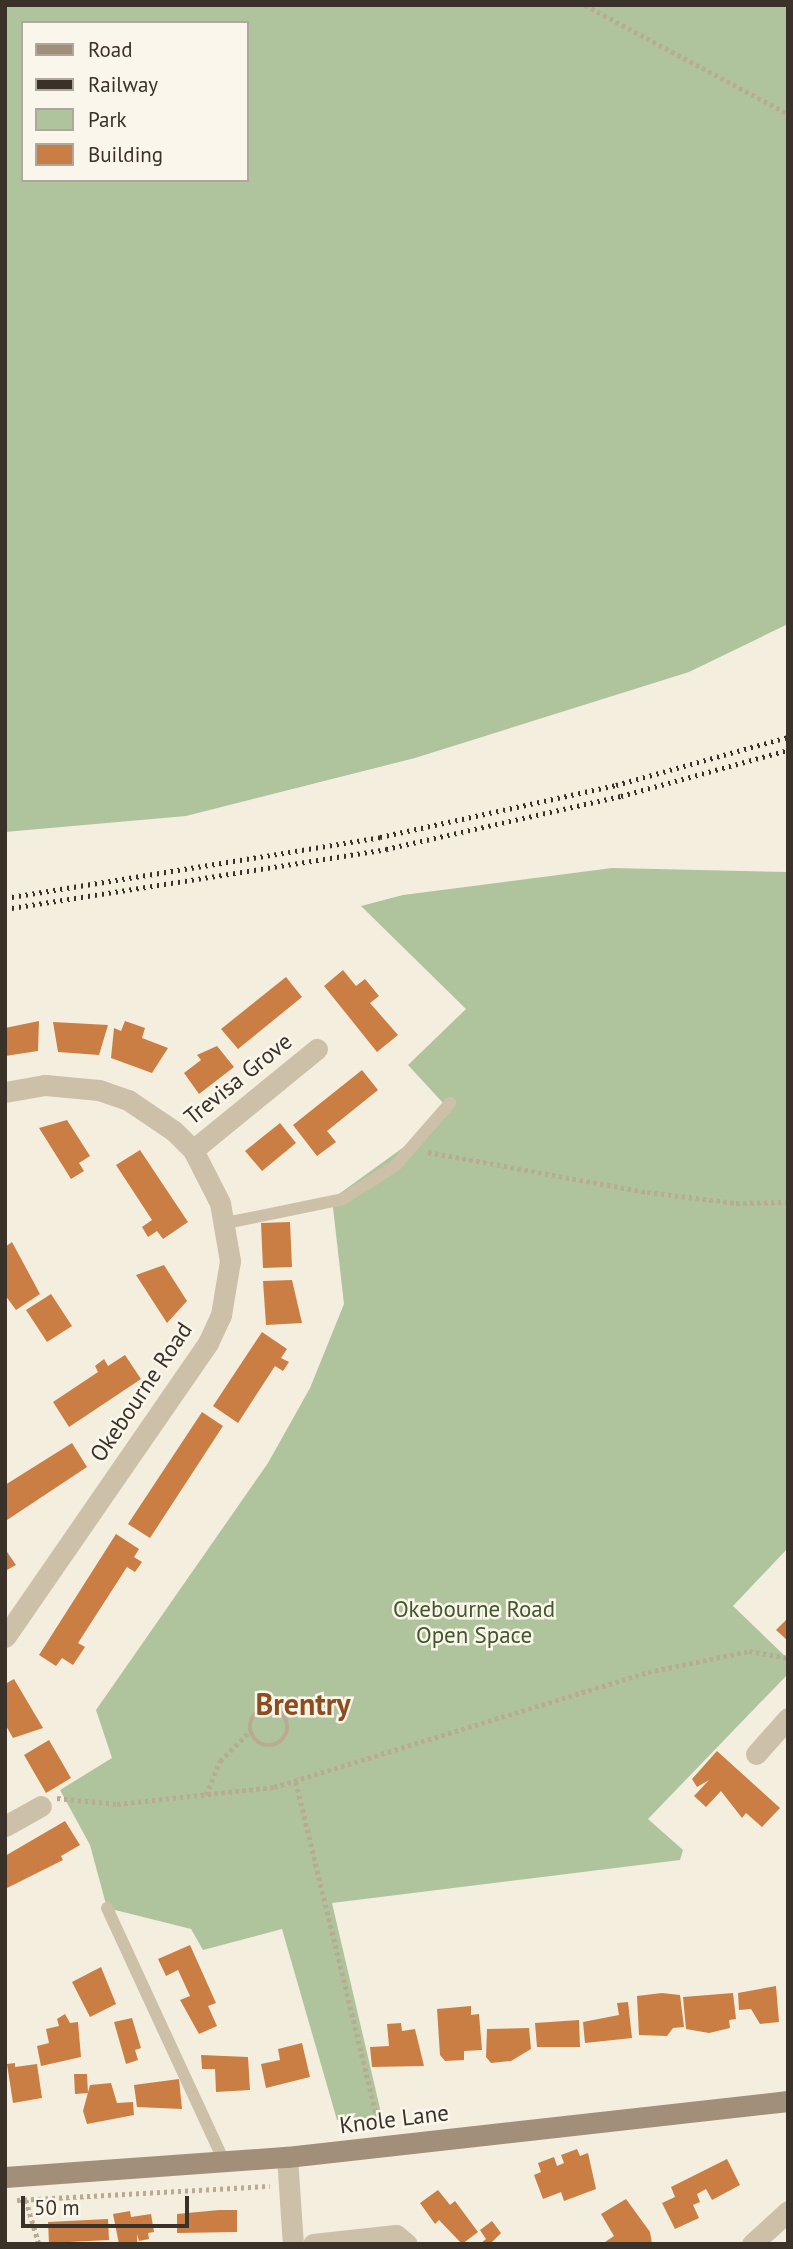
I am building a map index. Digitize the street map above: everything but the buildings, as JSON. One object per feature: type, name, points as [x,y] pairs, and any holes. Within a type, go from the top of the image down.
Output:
[{"type":"street","name":"Trevisa Grove","points":[[193,1150],[317,1049]]},
{"type":"street","name":"Okebourne Road","points":[[5,1092],[45,1085],[99,1090],[146,1111],[193,1150],[226,1223],[226,1291],[208,1343],[5,1637]]},
{"type":"street","points":[[756,1754],[784,1729]]},
{"type":"street","points":[[8,1818],[41,1806]]},
{"type":"street","name":"Knole Lane","points":[[5,2177],[287,2157],[788,2101]]},
{"type":"street","points":[[287,2157],[293,2244]]},
{"type":"street","points":[[752,2244],[788,2211]]},
{"type":"street","points":[[313,2244],[396,2235],[407,2244]]},
{"type":"lane","points":[[226,1223],[344,1199],[414,1149],[450,1103]]},
{"type":"lane","points":[[107,1909],[224,2161]]},
{"type":"path","points":[[584,5],[788,114]]},
{"type":"path","points":[[414,1149],[647,1192],[736,1203],[788,1202]]},
{"type":"path","points":[[41,1806],[64,1795],[117,1804],[296,1782],[456,1727],[648,1672],[749,1651],[788,1658]]},
{"type":"path","points":[[206,1795],[220,1761],[251,1730],[251,1719],[266,1707],[283,1713],[288,1721],[285,1738],[277,1744],[259,1743],[251,1730]]},
{"type":"path","points":[[296,1782],[383,2146]]},
{"type":"path","points":[[5,2201],[290,2185]]},
{"type":"path","points":[[26,2200],[39,2244]]},
{"type":"green space","points":[[5,5],[788,5],[788,624],[689,672],[415,758],[186,816],[5,832]]},
{"type":"green space","name":"Okebourne Road Open Space","points":[[612,868],[788,872],[788,1548],[733,1606],[788,1659],[788,1674],[648,1819],[683,1850],[680,1860],[332,1903],[382,2117],[337,2120],[282,1929],[203,1950],[191,1929],[107,1908],[90,1845],[60,1790],[112,1758],[96,1710],[268,1463],[310,1388],[344,1304],[332,1199],[408,1144],[444,1104],[408,1065],[466,1009],[361,906],[403,895]]},
{"type":"railway","points":[[5,898],[380,837],[616,785],[788,737]]},
{"type":"railway","points":[[5,909],[386,849],[621,796],[788,750]]},
{"type":"district","name":"Brentry","points":[[303,1704]]}]
